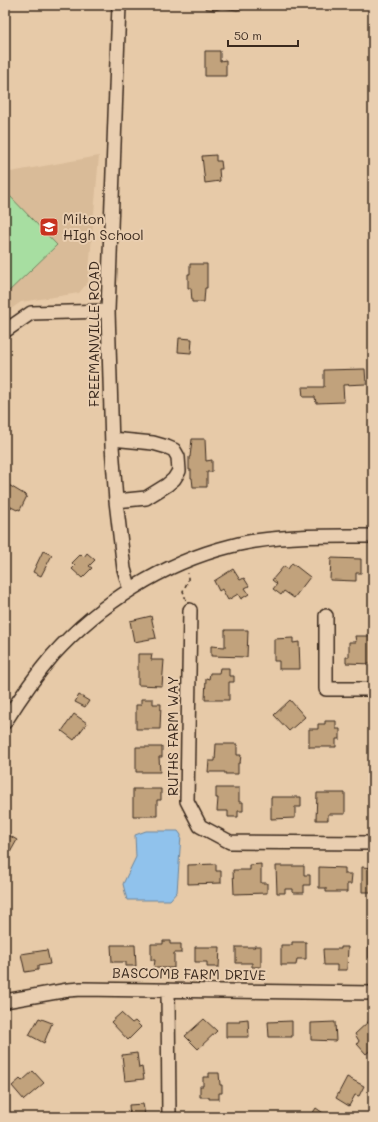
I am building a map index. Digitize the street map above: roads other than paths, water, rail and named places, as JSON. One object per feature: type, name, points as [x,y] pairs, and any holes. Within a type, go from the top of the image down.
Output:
[{"type":"street","name":"FREEMANVILLE ROAD","points":[[119,5],[108,311],[112,439],[116,501],[124,569],[130,590]]},
{"type":"street","points":[[5,331],[31,313],[108,311]]},
{"type":"street","points":[[112,439],[153,443],[174,450],[178,457],[179,470],[174,479],[167,485],[146,498],[116,501]]},
{"type":"street","points":[[5,722],[30,684],[53,655],[77,631],[102,609],[130,590],[168,569],[209,552],[253,541],[294,536],[373,536]]},
{"type":"street","name":"RUTHS FARM WAY","points":[[190,610],[187,801],[200,826],[230,842],[373,843]]},
{"type":"street","points":[[326,616],[326,689],[373,689]]},
{"type":"street","name":"BASCOMB FARM DRIVE","points":[[5,1001],[81,988],[373,993]]},
{"type":"street","points":[[168,990],[169,1117]]},
{"type":"water","points":[[146,831],[178,831],[181,835],[177,892],[170,900],[127,900],[123,884],[136,857],[135,835]]},
{"type":"place","name":"Milton HIgh School","points":[[49,227]]}]
